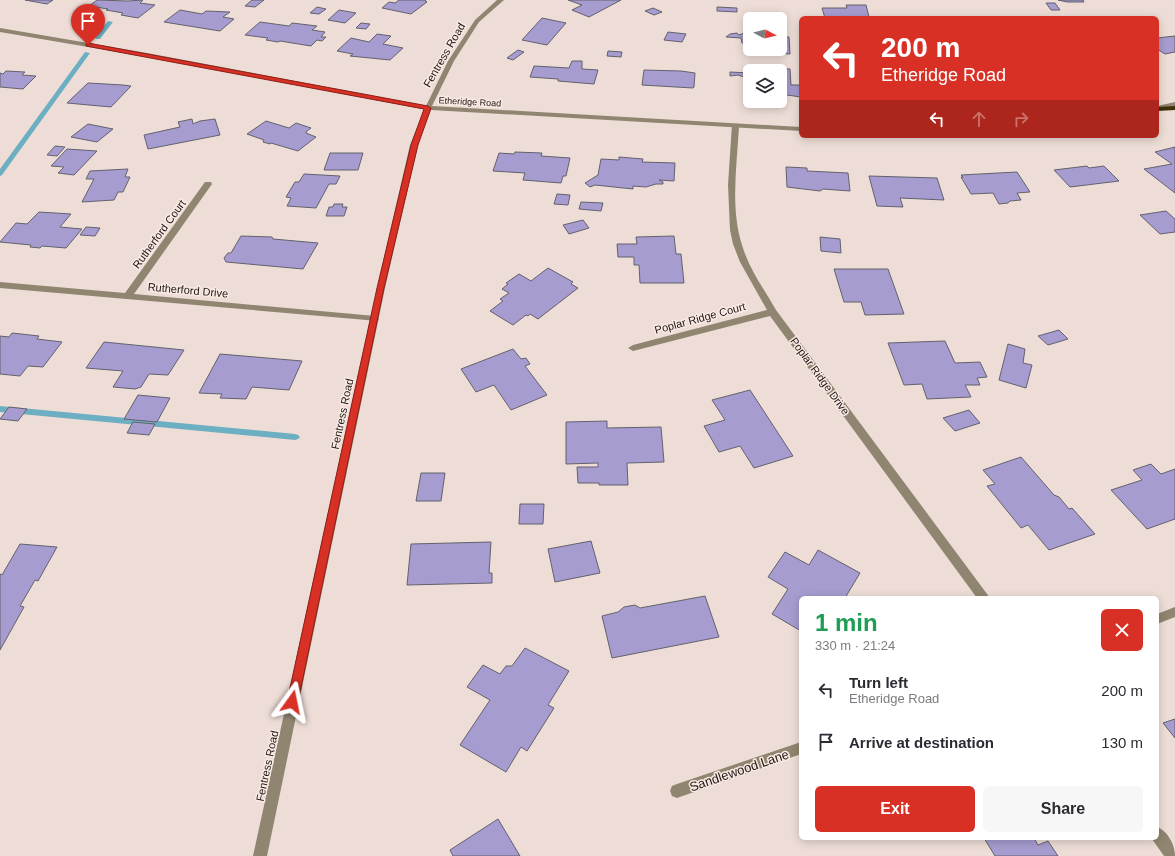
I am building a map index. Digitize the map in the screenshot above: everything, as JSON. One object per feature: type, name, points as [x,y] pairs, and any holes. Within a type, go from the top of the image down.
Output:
[{"type":"highway","points":[[1159,109],[1175,108]]},
{"type":"street","name":"Fentress Road","points":[[260,856],[374,319],[414,145],[428,108],[451,61],[463,41],[477,21],[501,0]]},
{"type":"street","name":"Etheridge Road","points":[[0,30],[155,56],[428,108],[799,129]]},
{"type":"street","points":[[1159,108],[1175,104]]},
{"type":"street","name":"Poplar Ridge Drive","points":[[735,126],[732,214],[734,229],[745,265],[772,312],[983,596]]},
{"type":"street","name":"Rutherford Court","points":[[128,296],[208,184]]},
{"type":"street","name":"Rutherford Drive","points":[[0,285],[374,319]]},
{"type":"street","name":"Poplar Ridge Court","points":[[633,348],[772,312]]},
{"type":"street","points":[[1159,618],[1175,612]]},
{"type":"street","name":"Sandlewood Lane","points":[[677,791],[799,749]]},
{"type":"street","points":[[1159,837],[1173,856]]},
{"type":"building","points":[[25,0],[53,0],[47,4]]},
{"type":"building","points":[[97,0],[143,0],[140,3],[155,5],[138,18],[121,15],[123,13],[106,10],[108,9],[89,6]]},
{"type":"building","points":[[252,0],[264,0],[255,7],[245,6]]},
{"type":"building","points":[[399,0],[426,0],[425,1],[427,2],[411,14],[382,8],[389,2],[395,3]]},
{"type":"building","points":[[568,0],[621,0],[589,17],[572,10],[582,5]]},
{"type":"building","points":[[1058,0],[1083,0],[1084,2],[1067,2]]},
{"type":"building","points":[[1046,3],[1055,3],[1060,10],[1051,10]]},
{"type":"building","points":[[846,5],[866,5],[869,16],[824,16],[822,8],[847,8]]},
{"type":"building","points":[[317,7],[326,9],[319,14],[310,13]]},
{"type":"building","points":[[717,7],[737,8],[737,12],[717,11]]},
{"type":"building","points":[[653,8],[662,12],[654,15],[645,11]]},
{"type":"building","points":[[180,10],[202,14],[206,11],[230,12],[223,17],[234,19],[220,31],[164,22]]},
{"type":"building","points":[[339,10],[356,13],[345,23],[328,20]]},
{"type":"building","points":[[542,18],[566,23],[547,45],[522,40]]},
{"type":"building","points":[[260,22],[289,26],[292,23],[317,26],[312,30],[325,32],[321,37],[326,37],[322,41],[317,40],[311,46],[266,40],[268,38],[245,35]]},
{"type":"building","points":[[361,23],[370,24],[366,29],[356,28]]},
{"type":"building","points":[[668,32],[686,34],[682,42],[664,40]]},
{"type":"building","points":[[737,33],[739,35],[743,34],[743,43],[741,38],[726,37],[730,34]]},
{"type":"building","points":[[377,34],[391,36],[383,44],[403,48],[390,60],[350,56],[353,54],[337,51],[351,38],[369,42]]},
{"type":"building","points":[[1175,36],[1175,52],[1165,54],[1159,50],[1159,38]]},
{"type":"building","points":[[787,37],[789,37],[790,54],[787,54]]},
{"type":"building","points":[[518,50],[524,52],[513,60],[507,58]]},
{"type":"building","points":[[608,51],[622,52],[621,57],[607,56]]},
{"type":"building","points":[[572,61],[582,61],[582,69],[598,70],[594,84],[530,77],[534,66],[569,68]]},
{"type":"building","points":[[787,69],[790,69],[791,85],[799,85],[799,97],[787,95]]},
{"type":"building","points":[[644,70],[695,73],[694,87],[642,85]]},
{"type":"building","points":[[6,71],[25,72],[22,75],[36,76],[23,89],[0,87],[0,73],[3,74]]},
{"type":"building","points":[[730,72],[743,73],[743,77],[738,75],[730,76]]},
{"type":"building","points":[[88,83],[131,86],[111,107],[67,103]]},
{"type":"building","points":[[192,119],[193,124],[200,121],[215,119],[220,135],[148,149],[144,135],[180,127],[178,122]]},
{"type":"building","points":[[266,121],[289,128],[296,123],[311,128],[306,133],[316,137],[298,151],[263,142],[264,140],[247,134]]},
{"type":"building","points":[[88,124],[113,129],[97,142],[71,137]]},
{"type":"building","points":[[55,146],[65,147],[57,156],[47,155]]},
{"type":"building","points":[[1175,147],[1175,193],[1144,169],[1172,164],[1155,152]]},
{"type":"building","points":[[67,149],[97,151],[74,175],[58,173],[64,167],[51,166]]},
{"type":"building","points":[[515,152],[542,153],[541,156],[570,158],[566,176],[563,176],[561,183],[523,180],[525,173],[493,171],[499,153],[514,154]]},
{"type":"building","points":[[330,153],[363,153],[358,170],[324,170]]},
{"type":"building","points":[[619,157],[643,159],[642,162],[675,163],[674,181],[659,180],[663,182],[663,184],[656,184],[646,187],[633,186],[633,189],[595,185],[590,187],[585,183],[598,175],[601,159],[619,160]]},
{"type":"building","points":[[1087,166],[1089,168],[1104,166],[1119,181],[1070,187],[1054,170]]},
{"type":"building","points":[[786,167],[807,168],[807,171],[848,173],[850,191],[823,189],[820,191],[787,187]]},
{"type":"building","points":[[128,169],[125,177],[130,177],[123,192],[118,192],[114,200],[82,202],[94,179],[86,179],[90,171]]},
{"type":"building","points":[[1017,172],[1030,192],[1017,193],[1021,200],[999,204],[993,193],[971,194],[961,177],[963,177],[961,175]]},
{"type":"building","points":[[304,174],[340,176],[336,184],[329,184],[316,208],[287,206],[291,198],[286,197],[295,182],[299,182]]},
{"type":"building","points":[[869,176],[937,178],[944,200],[900,198],[903,207],[877,206]]},
{"type":"building","points":[[557,194],[570,195],[568,205],[554,204]]},
{"type":"building","points":[[581,202],[603,203],[601,211],[579,209]]},
{"type":"building","points":[[334,204],[343,204],[342,207],[347,207],[344,216],[326,216],[329,207],[333,207]]},
{"type":"building","points":[[1166,211],[1175,219],[1175,232],[1160,234],[1140,215]]},
{"type":"building","points":[[39,212],[71,214],[60,227],[82,229],[66,248],[42,246],[40,248],[30,247],[31,245],[0,242],[16,223],[27,224]]},
{"type":"building","points":[[583,220],[589,228],[569,234],[563,225]]},
{"type":"building","points":[[86,227],[100,228],[95,236],[80,235]]},
{"type":"building","points":[[241,236],[272,237],[273,239],[318,243],[303,269],[226,262],[224,258],[228,253],[231,253]]},
{"type":"building","points":[[674,236],[676,254],[681,254],[684,283],[640,283],[639,265],[634,265],[634,257],[618,257],[617,244],[637,244],[636,237]]},
{"type":"building","points":[[820,237],[840,239],[841,253],[821,251]]},
{"type":"building","points":[[548,268],[573,282],[571,284],[578,288],[538,319],[530,314],[528,316],[526,315],[513,325],[490,311],[503,301],[500,299],[509,293],[502,289],[508,284],[506,283],[519,274],[531,281]]},
{"type":"building","points":[[834,269],[888,269],[904,314],[865,315],[861,302],[844,302]]},
{"type":"building","points":[[1059,330],[1068,339],[1048,345],[1038,336]]},
{"type":"building","points":[[12,333],[39,336],[37,339],[62,342],[43,367],[28,366],[20,376],[0,374],[0,336],[9,337]]},
{"type":"building","points":[[945,341],[955,363],[980,362],[987,377],[977,378],[980,385],[965,385],[971,397],[927,399],[922,384],[904,385],[888,343]]},
{"type":"building","points":[[104,342],[184,350],[168,375],[149,374],[141,387],[135,389],[113,387],[123,371],[86,368]]},
{"type":"building","points":[[1008,344],[1025,349],[1023,363],[1032,365],[1026,388],[999,380]]},
{"type":"building","points":[[513,349],[521,359],[526,358],[530,364],[525,366],[547,395],[511,410],[494,385],[476,392],[461,369]]},
{"type":"building","points":[[220,354],[302,361],[289,390],[252,387],[246,399],[220,398],[222,394],[199,393]]},
{"type":"building","points":[[750,390],[793,456],[754,468],[740,446],[719,452],[704,426],[725,420],[712,400]]},
{"type":"building","points":[[138,395],[170,398],[157,422],[124,419]]},
{"type":"building","points":[[9,407],[27,409],[18,421],[0,419]]},
{"type":"building","points":[[969,410],[980,423],[955,431],[943,418]]},
{"type":"building","points":[[607,421],[607,428],[661,427],[664,462],[627,463],[628,485],[578,483],[577,467],[598,467],[598,463],[566,464],[566,422]]},
{"type":"building","points":[[133,422],[155,424],[149,435],[127,433]]},
{"type":"building","points":[[1021,457],[1054,495],[1059,497],[1069,509],[1072,508],[1095,534],[1049,550],[1028,525],[1021,528],[987,486],[995,484],[983,470]]},
{"type":"building","points":[[1151,464],[1161,474],[1175,469],[1175,519],[1147,529],[1111,490],[1142,480],[1133,470]]},
{"type":"building","points":[[421,473],[445,473],[441,501],[416,501]]},
{"type":"building","points":[[520,504],[544,504],[543,524],[519,524]]},
{"type":"building","points":[[591,541],[600,573],[555,582],[548,549]]},
{"type":"building","points":[[491,542],[489,573],[492,573],[492,583],[407,585],[411,544]]},
{"type":"building","points":[[20,544],[57,547],[38,581],[35,580],[20,606],[24,607],[0,650],[0,574],[2,575]]},
{"type":"building","points":[[818,550],[860,573],[846,596],[799,596],[799,630],[772,614],[788,589],[768,577],[785,552],[809,565]]},
{"type":"building","points":[[705,596],[719,637],[612,658],[602,616],[618,612],[624,607],[635,605],[640,608]]},
{"type":"building","points":[[525,648],[569,671],[548,705],[554,708],[527,751],[521,747],[506,772],[460,745],[490,700],[467,687],[483,665],[500,674],[506,666],[512,666]]},
{"type":"building","points":[[1175,719],[1175,738],[1163,723]]},
{"type":"building","points":[[498,819],[520,856],[453,856],[450,850]]},
{"type":"building","points":[[985,840],[1035,840],[1038,845],[1048,841],[1058,856],[995,856]]},
{"type":"waterway","points":[[98,38],[110,22]]},
{"type":"waterway","points":[[0,174],[87,53]]},
{"type":"waterway","points":[[0,409],[295,437]]},
{"type":"route","points":[[88,45],[428,108],[414,145],[380,288],[292,702]]}]
